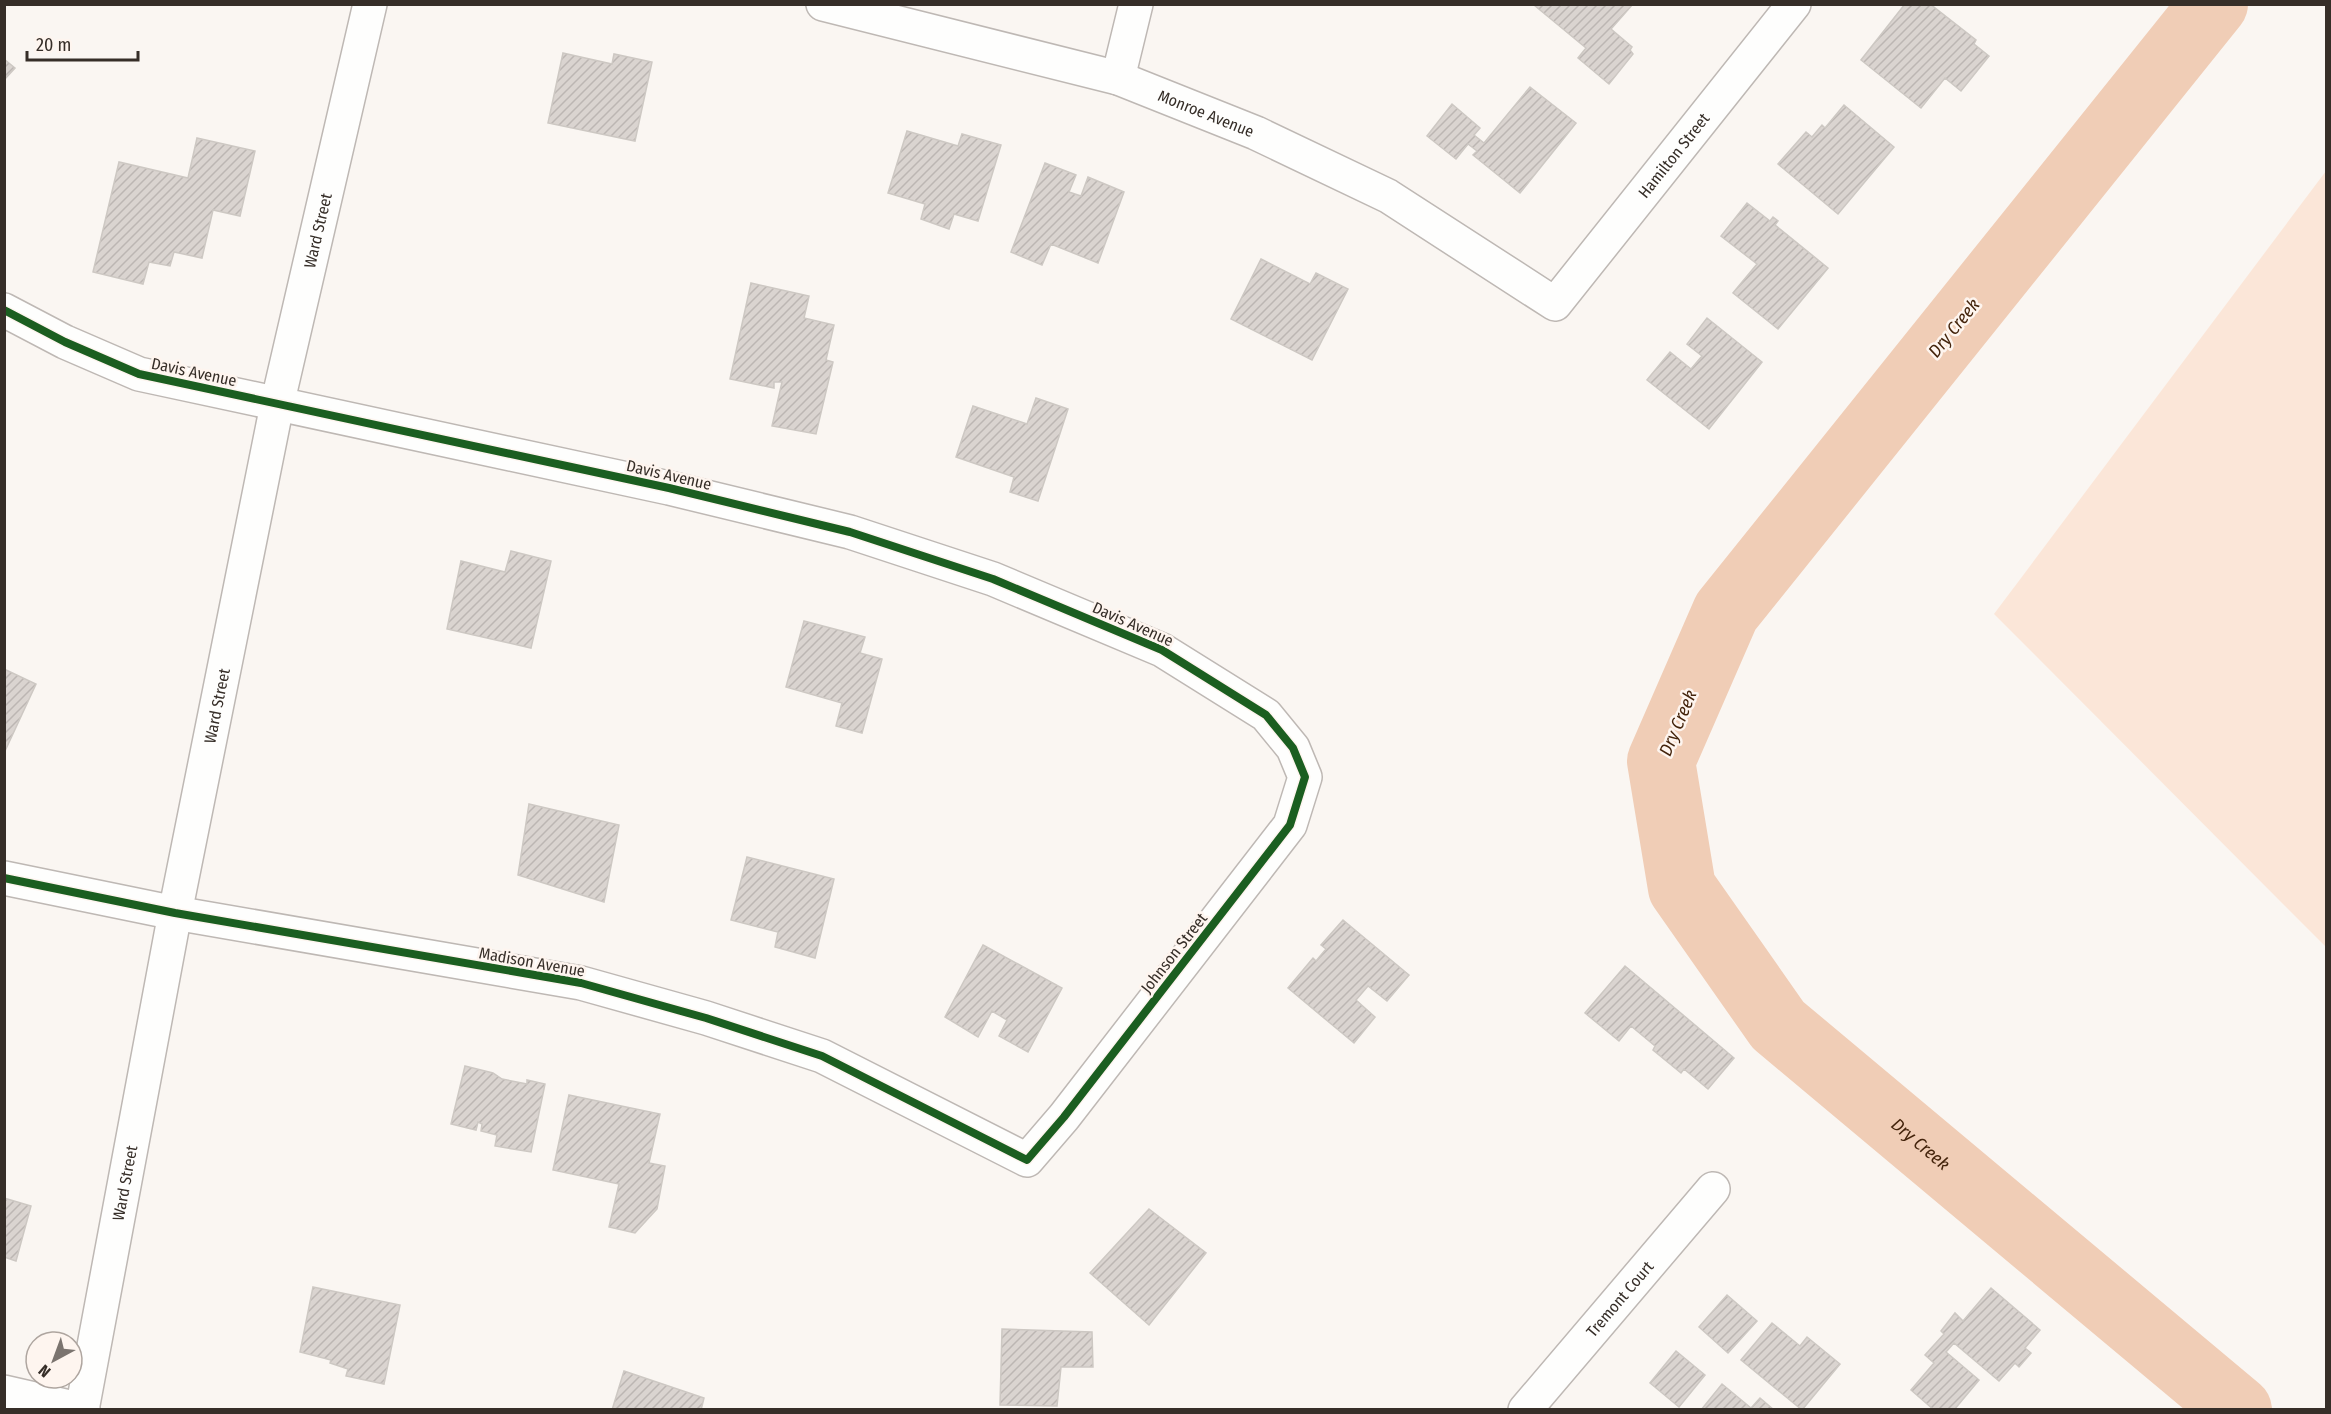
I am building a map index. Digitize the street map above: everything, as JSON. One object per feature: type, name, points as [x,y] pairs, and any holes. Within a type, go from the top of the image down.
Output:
[{"type":"street","name":"Ward Street","points":[[82,1409],[175,913],[278,405],[370,4]]},
{"type":"street","name":"Monroe Avenue","points":[[823,4],[1118,78],[1256,133],[1388,196],[1554,304]]},
{"type":"street","points":[[1118,78],[1136,4]]},
{"type":"street","name":"Hamilton Street","points":[[1554,304],[1794,4]]},
{"type":"street","name":"Davis Avenue","points":[[4,310],[65,342],[139,374],[692,493],[850,532],[993,579],[1162,650],[1266,715],[1293,748]]},
{"type":"street","name":"Johnson Street","points":[[1028,1160],[1064,1117],[1290,825],[1305,777],[1293,748]]},
{"type":"street","name":"Madison Avenue","points":[[4,878],[175,913],[581,983],[706,1018],[822,1056],[1028,1160]]},
{"type":"street","name":"Tremont Court","points":[[1525,1410],[1713,1189]]},
{"type":"street","points":[[4,1392],[82,1409]]},
{"type":"shaded area","points":[[2326,171],[2326,947],[1994,614]]},
{"type":"building","points":[[1633,4],[1611,29],[1632,47],[1630,50],[1633,54],[1609,84],[1578,58],[1586,48],[1534,5]]},
{"type":"building","points":[[1905,4],[1930,4],[1976,40],[1974,44],[1989,56],[1961,91],[1945,78],[1921,108],[1861,60]]},
{"type":"building","points":[[563,53],[612,64],[614,54],[652,62],[635,141],[548,123]]},
{"type":"building","points":[[4,59],[15,68],[4,80]]},
{"type":"building","points":[[1530,87],[1576,123],[1520,193],[1473,155],[1477,151],[1468,144],[1456,159],[1427,136],[1452,104],[1480,128],[1474,135],[1484,143]]},
{"type":"building","points":[[1844,105],[1894,147],[1838,214],[1778,164],[1806,132],[1812,137],[1822,125],[1825,128]]},
{"type":"building","points":[[907,131],[958,146],[962,134],[1001,145],[978,221],[954,214],[949,229],[921,219],[925,204],[888,193]]},
{"type":"building","points":[[197,138],[255,151],[240,216],[213,210],[202,258],[174,252],[170,266],[149,262],[143,284],[93,272],[119,162],[188,178]]},
{"type":"building","points":[[1045,163],[1076,175],[1069,192],[1081,196],[1088,177],[1124,192],[1098,263],[1051,244],[1042,265],[1011,252]]},
{"type":"building","points":[[1747,203],[1770,221],[1773,217],[1778,221],[1775,225],[1828,268],[1778,329],[1733,293],[1757,264],[1721,236]]},
{"type":"building","points":[[1261,259],[1310,284],[1316,273],[1348,289],[1312,360],[1231,319]]},
{"type":"building","points":[[751,283],[809,296],[804,318],[834,325],[826,360],[833,362],[816,434],[772,426],[782,382],[774,382],[774,388],[730,379]]},
{"type":"building","points":[[1707,318],[1762,362],[1709,429],[1647,380],[1670,352],[1691,369],[1702,356],[1687,344]]},
{"type":"building","points":[[1036,398],[1068,409],[1038,501],[1010,492],[1014,477],[956,457],[973,406],[1027,424]]},
{"type":"building","points":[[511,551],[551,561],[531,648],[447,629],[461,561],[505,572]]},
{"type":"building","points":[[804,621],[865,637],[860,653],[882,659],[862,733],[836,726],[842,703],[786,687]]},
{"type":"building","points":[[4,669],[36,684],[5,751],[4,751]]},
{"type":"building","points":[[529,804],[619,825],[604,902],[518,875]]},
{"type":"building","points":[[747,857],[834,879],[815,958],[775,947],[778,932],[731,920]]},
{"type":"building","points":[[1343,920],[1409,975],[1387,1001],[1368,986],[1356,1000],[1375,1017],[1354,1043],[1288,988],[1313,958],[1316,961],[1326,949],[1321,945]]},
{"type":"building","points":[[983,945],[1062,988],[1028,1052],[999,1036],[1007,1020],[992,1011],[978,1037],[945,1017]]},
{"type":"building","points":[[1625,966],[1734,1058],[1708,1089],[1684,1069],[1681,1073],[1653,1050],[1655,1046],[1631,1026],[1619,1041],[1585,1013]]},
{"type":"building","points":[[465,1066],[493,1073],[502,1079],[527,1084],[527,1080],[545,1084],[531,1152],[495,1146],[497,1135],[481,1131],[482,1124],[478,1122],[476,1130],[451,1124]]},
{"type":"building","points":[[569,1095],[660,1114],[649,1163],[665,1166],[657,1209],[635,1233],[609,1227],[619,1184],[553,1170]]},
{"type":"building","points":[[4,1198],[31,1206],[16,1261],[4,1257]]},
{"type":"building","points":[[1149,1209],[1206,1253],[1149,1325],[1090,1273]]},
{"type":"building","points":[[313,1287],[400,1305],[384,1384],[346,1376],[348,1369],[330,1363],[331,1360],[300,1352]]},
{"type":"building","points":[[1991,1288],[2040,1330],[2025,1348],[2031,1353],[2019,1367],[2015,1363],[1999,1381],[1954,1343],[1946,1352],[1979,1380],[1954,1410],[1934,1410],[1911,1390],[1934,1363],[1925,1355],[1944,1334],[1941,1331],[1955,1313],[1963,1321]]},
{"type":"building","points":[[1727,1295],[1757,1321],[1728,1353],[1699,1327]]},
{"type":"building","points":[[1772,1323],[1800,1346],[1807,1337],[1840,1364],[1802,1410],[1741,1360]]},
{"type":"building","points":[[1002,1329],[1092,1332],[1093,1367],[1061,1367],[1057,1406],[1000,1405]]},
{"type":"building","points":[[1676,1351],[1705,1375],[1679,1407],[1650,1383]]},
{"type":"building","points":[[624,1371],[704,1398],[701,1410],[612,1410]]},
{"type":"building","points":[[1722,1384],[1751,1408],[1760,1398],[1774,1410],[1701,1410]]},
{"type":"waterway","name":"Dry Creek","points":[[2214,4],[1726,612],[1661,761],[1682,888],[1778,1025],[2238,1410]]},
{"type":"cycle path","points":[[4,310],[65,342],[139,374],[669,488],[850,532],[993,579],[1162,650],[1266,715],[1293,748],[1305,777],[1290,825],[1064,1117],[1027,1160],[822,1056],[706,1018],[581,983],[175,913],[4,878]]}]
